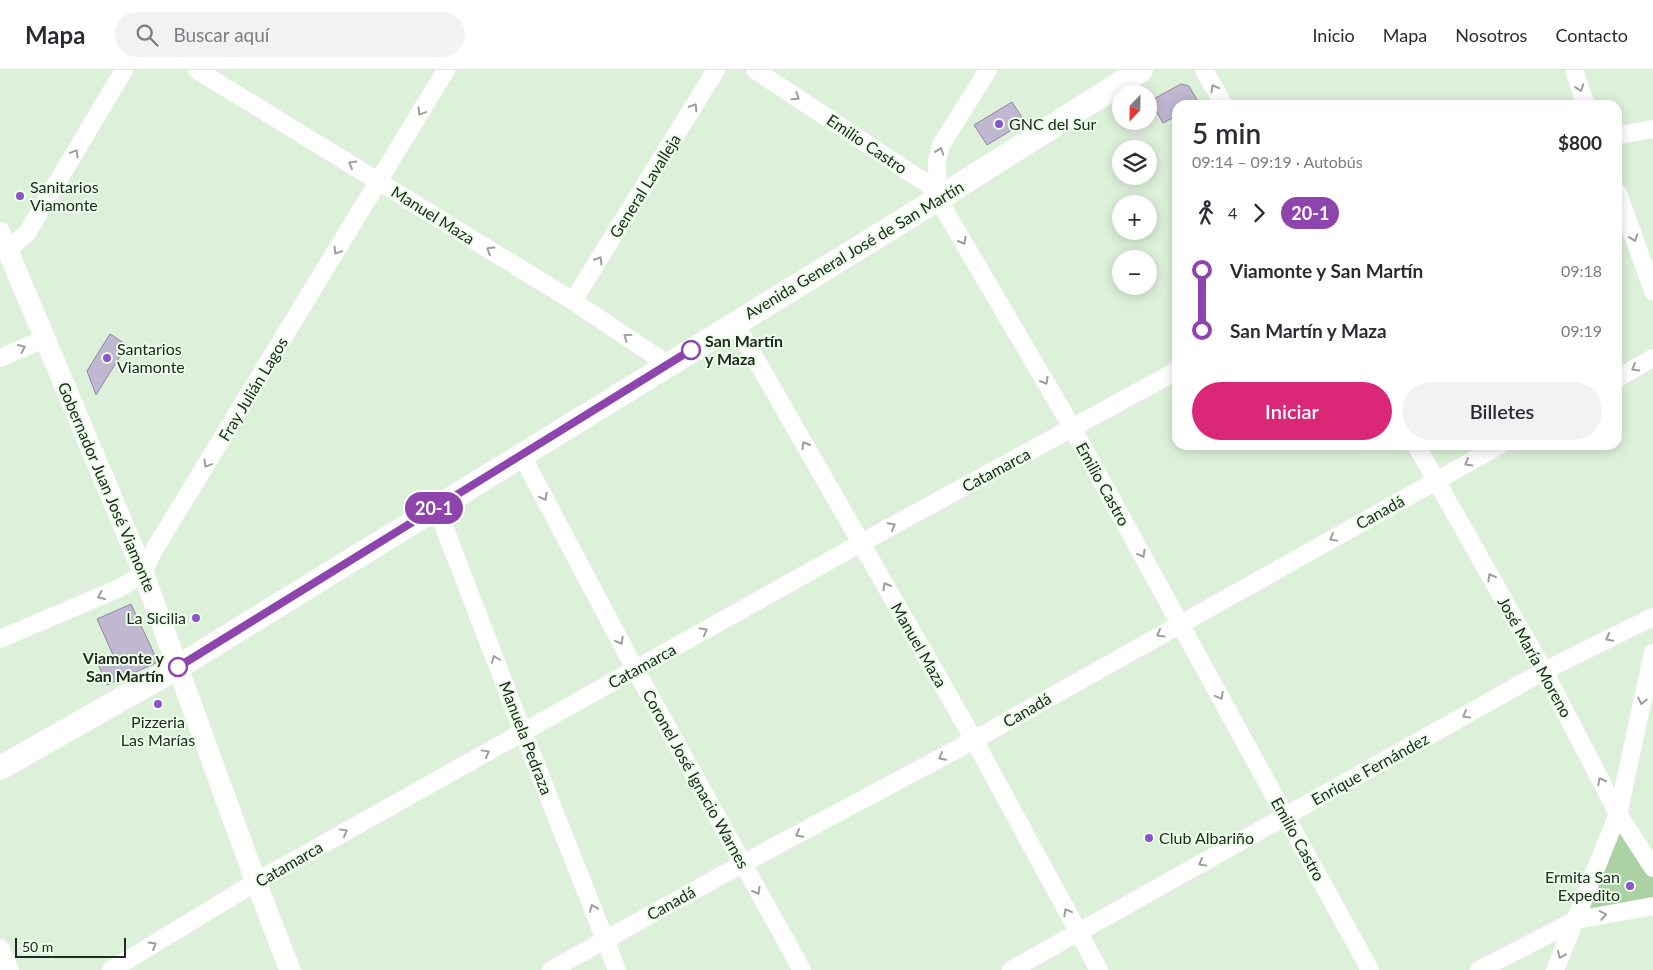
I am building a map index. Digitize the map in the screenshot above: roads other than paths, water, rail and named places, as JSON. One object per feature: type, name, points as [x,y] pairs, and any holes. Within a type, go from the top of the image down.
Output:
[{"type":"main road","name":"Avenida General José de San Martín","points":[[0,768],[178,667],[436,506],[938,199],[1141,70]]},
{"type":"street","points":[[4,241],[27,233],[124,70]]},
{"type":"street","name":"Manuel Maza","points":[[196,70],[574,301],[667,364]]},
{"type":"street","name":"Fray Julián Lagos","points":[[0,640],[116,590],[143,572],[154,550],[446,70]]},
{"type":"street","name":"General Lavalleja","points":[[574,301],[716,70]]},
{"type":"street","name":"Emilio Castro","points":[[755,70],[929,185],[1073,429],[1370,970]]},
{"type":"street","points":[[938,199],[937,161],[942,145],[988,70]]},
{"type":"street","points":[[1204,70],[1221,100]]},
{"type":"street","points":[[1574,70],[1584,100]]},
{"type":"street","points":[[1622,134],[1653,129]]},
{"type":"street","points":[[1622,203],[1653,291]]},
{"type":"street","name":"Gobernador Juan José Viamonte","points":[[4,241],[143,572],[290,970]]},
{"type":"street","name":"Manuel Maza","points":[[735,323],[974,740],[1098,970]]},
{"type":"street","points":[[0,358],[44,338]]},
{"type":"street","points":[[1622,376],[1653,358]]},
{"type":"street","name":"Catamarca","points":[[111,970],[256,882],[522,732],[861,543],[1172,373]]},
{"type":"street","name":"José María Moreno","points":[[1419,450],[1544,671],[1618,814],[1653,868]]},
{"type":"street","name":"Canadá","points":[[551,970],[742,864],[974,740],[1491,450]]},
{"type":"street","name":"Coronel José Ignacio Warnes","points":[[521,454],[636,670],[802,970]]},
{"type":"street","name":"Manuela Pedraza","points":[[436,506],[522,732],[617,970]]},
{"type":"street","name":"Enrique Fernández","points":[[1011,970],[1544,671],[1653,617]]},
{"type":"street","points":[[1555,970],[1618,814],[1653,654]]},
{"type":"street","points":[[1479,970],[1576,920],[1653,906]]},
{"type":"street","points":[[0,948],[10,970]]},
{"type":"place","name":"GNC del Sur","points":[[999,124]]},
{"type":"place","name":"Sanitarios Viamonte","points":[[20,196]]},
{"type":"place","name":"San Martín y Maza","points":[[691,350]]},
{"type":"place","name":"Santarios Viamonte","points":[[107,358]]},
{"type":"place","name":"La Sicilia","points":[[196,618]]},
{"type":"place","name":"Viamonte y San Martín","points":[[178,667]]},
{"type":"place","name":"Pizzeria Las Marías","points":[[158,704]]},
{"type":"place","name":"Club Albariño","points":[[1149,838]]},
{"type":"place","name":"Ermita San Expedito","points":[[1630,886]]}]
